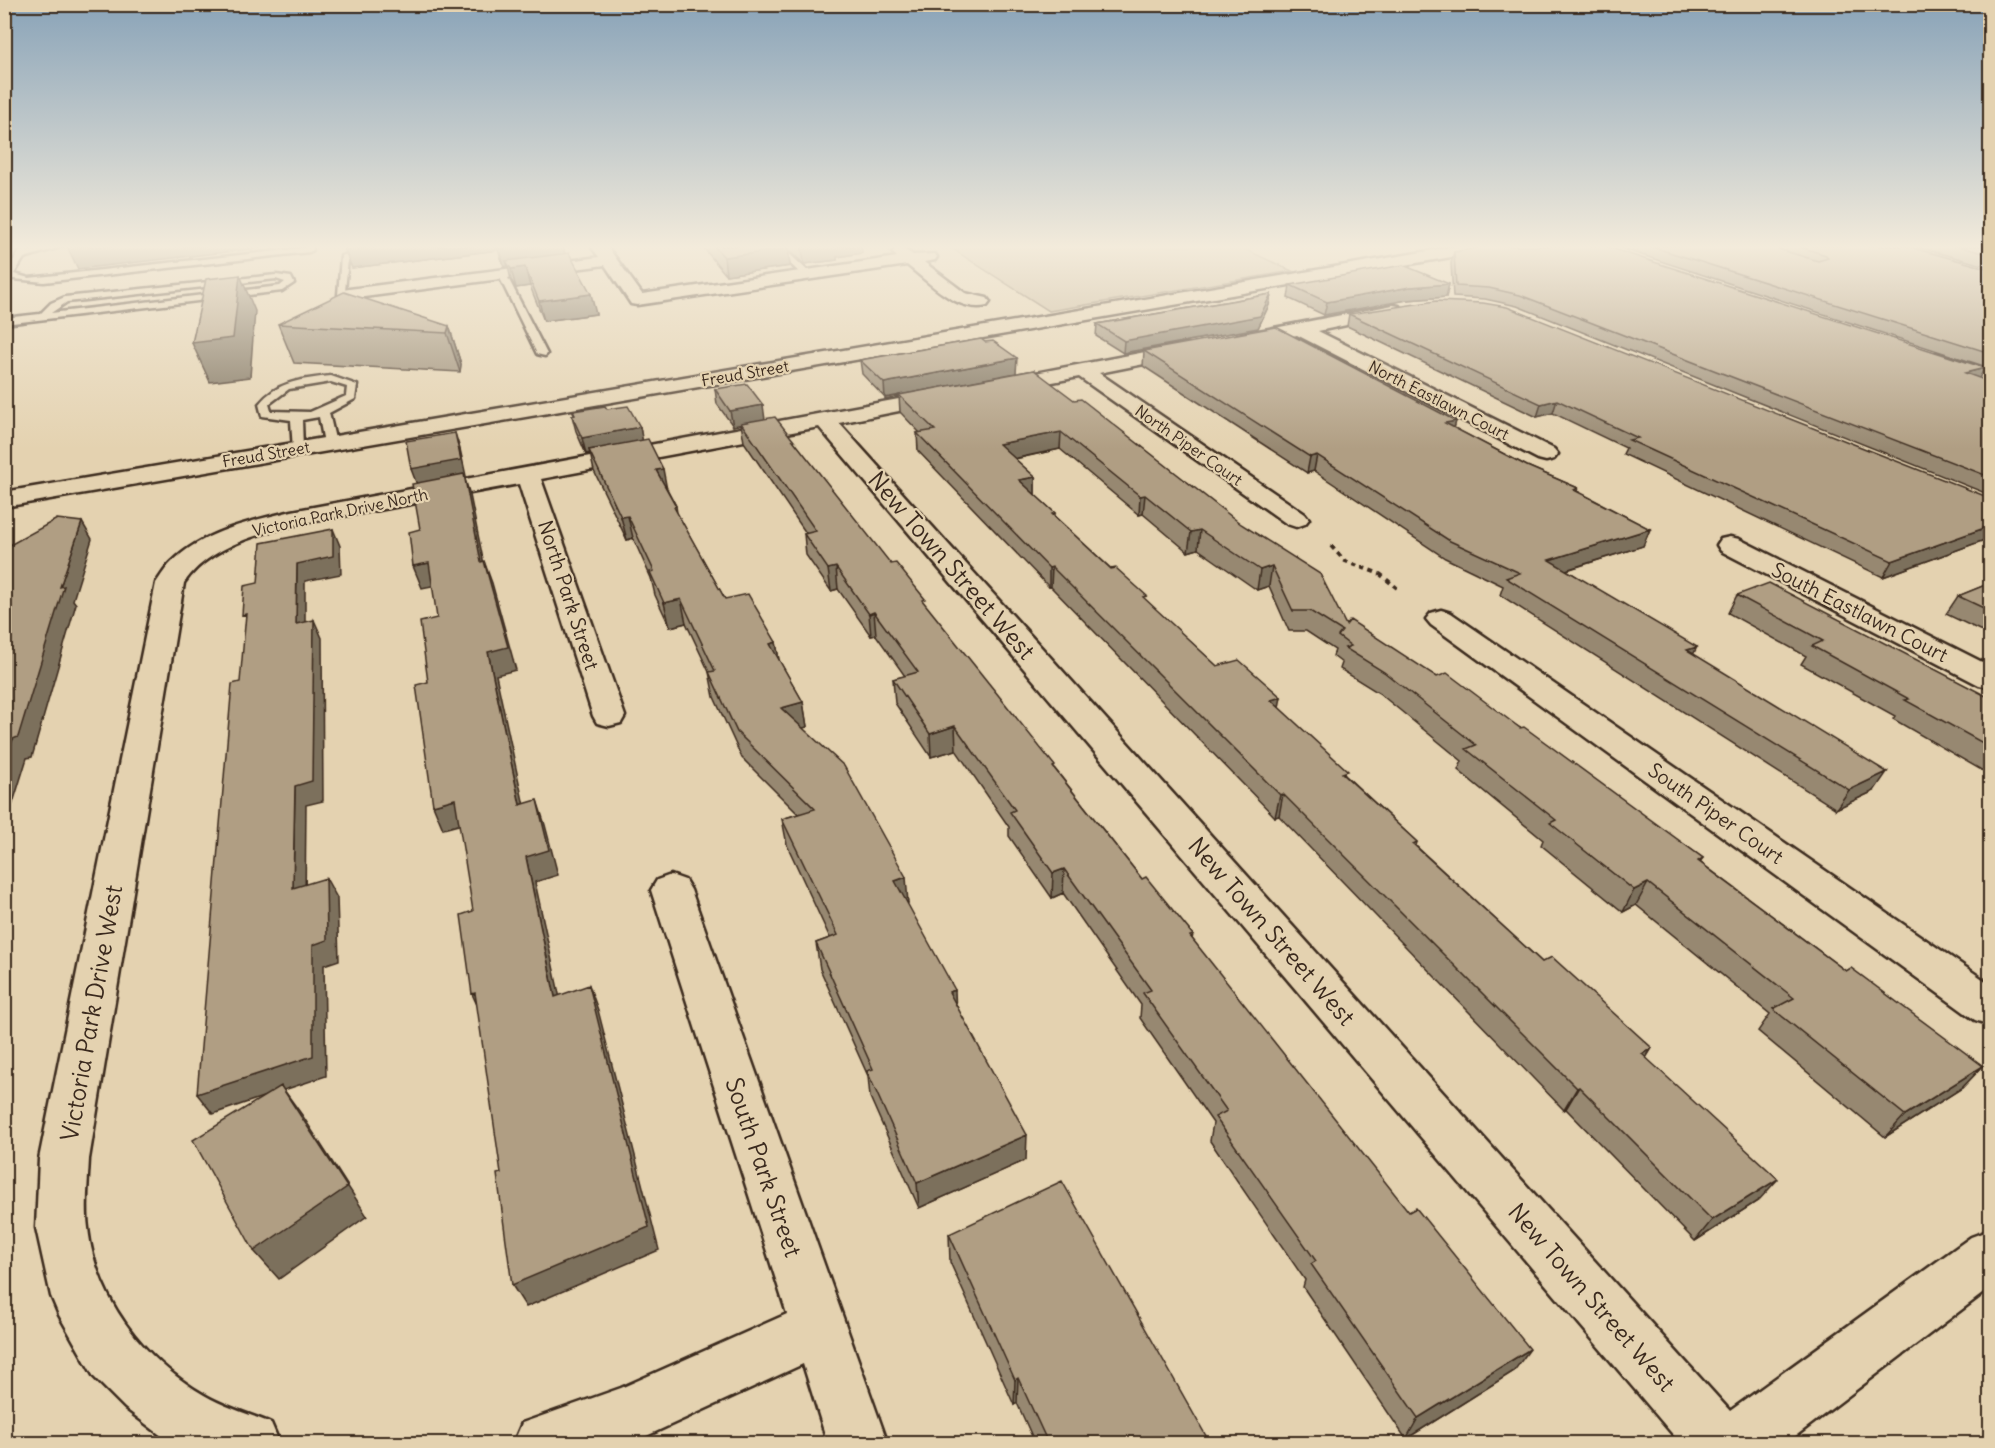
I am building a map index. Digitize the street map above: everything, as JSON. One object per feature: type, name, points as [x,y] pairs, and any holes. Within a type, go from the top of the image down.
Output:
[{"type":"street","name":"Freud Street","points":[[4,500],[1091,314]]},
{"type":"street","name":"Victoria Park Drive North","points":[[236,535],[292,519],[1377,314]]},
{"type":"street","name":"North Eastlawn Court","points":[[1300,329],[1546,454]]},
{"type":"street","points":[[1924,355],[1990,376]]},
{"type":"street","name":"North Piper Court","points":[[1082,370],[1296,519]]},
{"type":"street","name":"New Town Street West","points":[[824,419],[1720,1443]]},
{"type":"street","name":"North Park Street","points":[[528,475],[609,716]]},
{"type":"street","name":"Victoria Park Drive West","points":[[236,535],[209,547],[189,560],[175,574],[167,589],[167,601],[64,1159],[62,1228],[78,1296],[114,1357],[145,1388],[184,1416],[250,1443]]},
{"type":"street","name":"South Eastlawn Court","points":[[1730,545],[1990,678]]},
{"type":"street","name":"South Piper Court","points":[[1441,619],[1990,1007]]},
{"type":"street","name":"South Park Street","points":[[671,890],[858,1443]]},
{"type":"street","points":[[1735,1443],[1990,1256]]},
{"type":"street","points":[[543,1443],[561,1440],[630,1414],[818,1328]]},
{"type":"lane","points":[[4,321],[63,314]]},
{"type":"lane","points":[[522,314],[542,354]]},
{"type":"lane","points":[[331,379],[352,385],[351,397],[324,414],[296,418],[266,414],[264,404],[272,393],[297,383],[331,379]]},
{"type":"lane","points":[[324,414],[330,443]]},
{"type":"lane","points":[[296,418],[297,449]]},
{"type":"path","points":[[1331,546],[1345,561],[1380,574],[1397,588]]},
{"type":"building","points":[[198,314],[236,314],[233,338],[192,343]]},
{"type":"building","points":[[300,314],[411,314],[449,326],[447,333],[278,324]]},
{"type":"building","points":[[1157,314],[1261,314],[1260,316],[1124,341],[1097,324]]},
{"type":"building","points":[[1349,314],[1524,314],[1990,498],[1990,526],[1892,561],[1629,440],[1638,438],[1557,400],[1541,404]]},
{"type":"building","points":[[1568,314],[1815,314],[1985,368],[1965,373],[1990,382],[1990,477]]},
{"type":"building","points":[[1865,314],[1990,314],[1990,353]]},
{"type":"building","points":[[1276,327],[1456,421],[1445,423],[1527,466],[1578,488],[1574,490],[1650,529],[1549,560],[1697,647],[1687,650],[1887,772],[1849,790],[1506,578],[1520,573],[1450,541],[1317,455],[1310,457],[1144,351]]},
{"type":"building","points":[[981,339],[985,342],[993,341],[1017,358],[884,383],[860,360]]},
{"type":"building","points":[[1034,370],[1074,400],[1081,399],[1241,524],[1320,574],[1346,625],[1350,620],[1437,677],[1447,673],[1520,728],[1524,727],[1703,858],[1698,861],[1846,971],[1851,968],[1983,1066],[1905,1115],[1773,1009],[1794,998],[1648,883],[1634,890],[1550,823],[1556,820],[1466,749],[1476,745],[1384,672],[1345,648],[1351,646],[1338,636],[1342,631],[1310,611],[1293,611],[1272,566],[1260,570],[1200,530],[1191,532],[1145,495],[1140,496],[1061,432],[999,444],[1035,477],[1019,480],[1055,513],[1052,514],[1111,569],[1116,568],[1147,596],[1143,597],[1217,666],[1239,660],[1281,697],[1271,700],[1348,771],[1342,773],[1417,842],[1413,844],[1542,962],[1552,957],[1652,1048],[1642,1054],[1778,1179],[1712,1220],[1283,794],[1280,795],[1052,567],[1049,568],[917,433],[935,430],[899,395]]},
{"type":"building","points":[[747,384],[763,405],[730,411],[715,389]]},
{"type":"building","points":[[605,406],[607,409],[628,406],[640,427],[582,438],[572,416],[575,415],[573,411]]},
{"type":"building","points":[[775,417],[891,564],[896,563],[925,599],[922,600],[1142,879],[1146,877],[1193,935],[1190,936],[1409,1212],[1416,1208],[1530,1349],[1418,1418],[1311,1264],[1316,1261],[1215,1117],[1227,1111],[1143,993],[1151,990],[1064,869],[1053,873],[1010,812],[1015,810],[955,726],[930,734],[893,679],[918,672],[874,612],[869,614],[836,567],[828,569],[804,534],[816,531],[741,423]]},
{"type":"building","points":[[455,433],[461,460],[411,469],[406,441]]},
{"type":"building","points":[[648,439],[663,469],[656,470],[725,599],[748,594],[776,642],[770,644],[803,702],[781,708],[844,766],[906,877],[895,881],[955,990],[949,992],[1027,1135],[917,1183],[867,1071],[873,1069],[816,943],[838,935],[782,819],[815,809],[737,732],[709,672],[715,671],[681,599],[664,603],[650,572],[654,571],[628,516],[621,517],[589,450]]},
{"type":"building","points":[[464,474],[481,562],[484,561],[508,647],[488,652],[520,805],[537,800],[549,850],[526,857],[555,997],[589,985],[649,1227],[512,1285],[497,1174],[501,1173],[475,993],[472,994],[461,915],[473,911],[455,799],[433,805],[416,685],[428,682],[420,622],[437,618],[429,563],[413,566],[409,532],[420,529],[412,484]]},
{"type":"building","points":[[57,519],[82,522],[60,587],[64,586],[18,737],[13,739],[4,764],[4,555],[8,546]]},
{"type":"building","points":[[333,529],[333,556],[297,564],[296,624],[314,620],[312,781],[295,786],[293,888],[326,878],[327,940],[313,945],[313,1056],[197,1094],[232,684],[240,682],[246,614],[242,615],[244,586],[258,583],[261,543]]},
{"type":"building","points":[[1769,583],[1990,698],[1990,747],[1812,646],[1823,641],[1737,595]]},
{"type":"building","points":[[1990,583],[1990,611],[1958,596]]},
{"type":"building","points":[[281,1086],[347,1187],[254,1251],[193,1140]]},
{"type":"building","points":[[1062,1181],[1210,1443],[1048,1443],[1018,1378],[1015,1380],[949,1234]]}]
